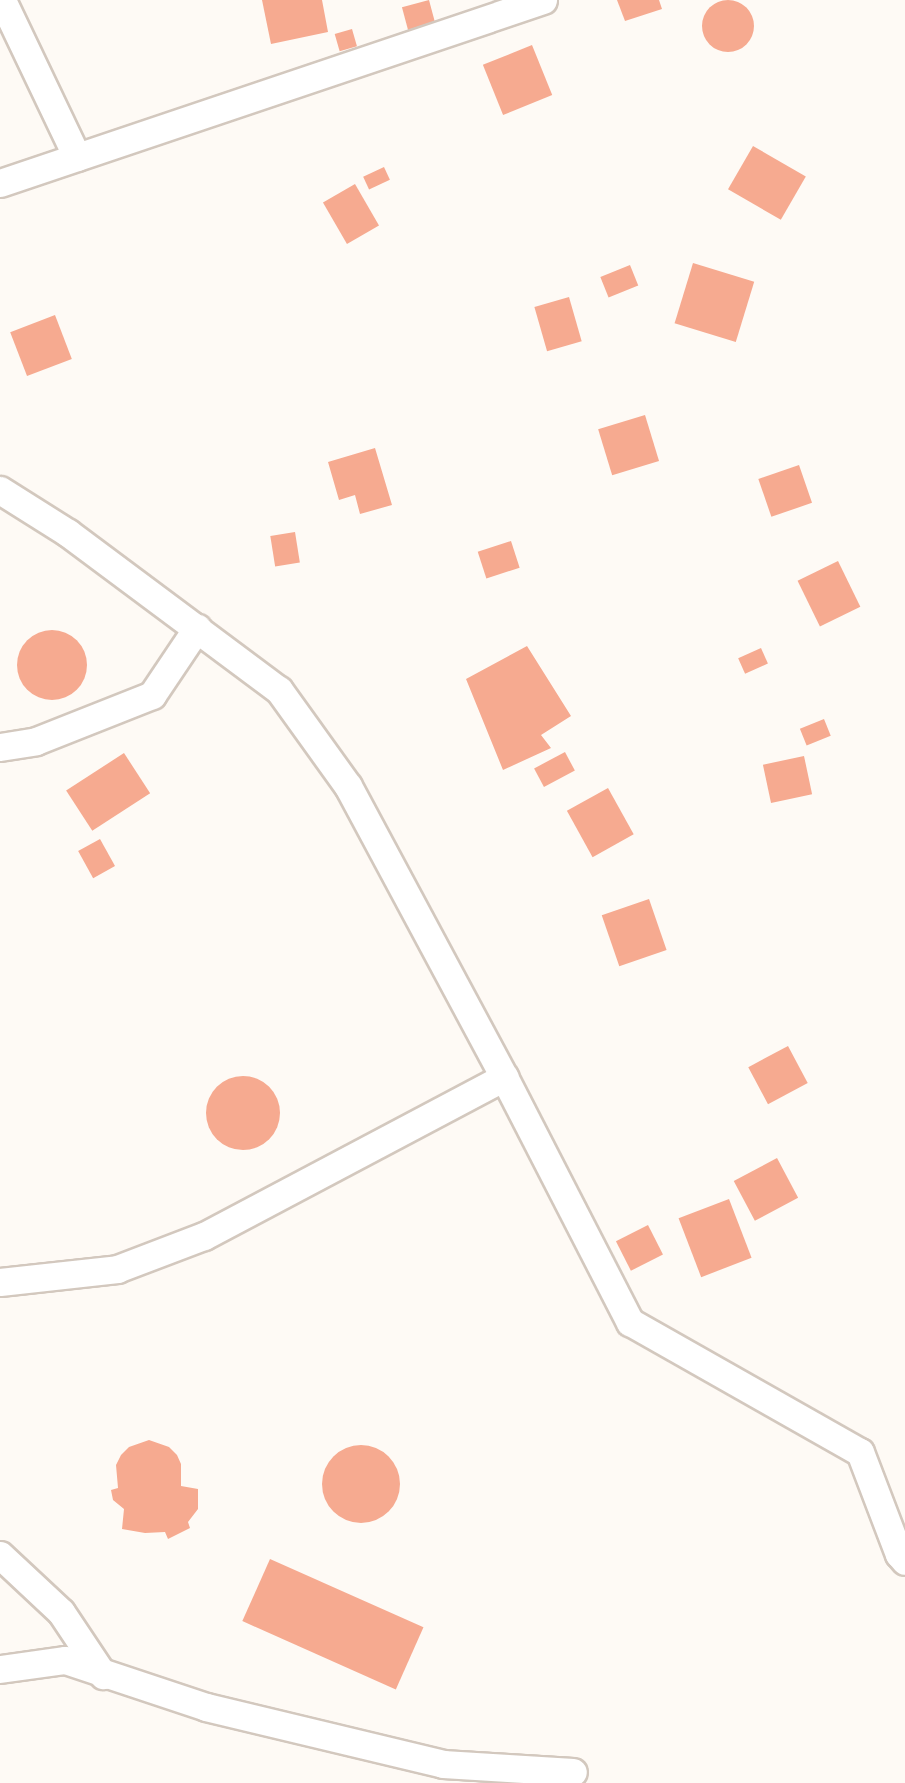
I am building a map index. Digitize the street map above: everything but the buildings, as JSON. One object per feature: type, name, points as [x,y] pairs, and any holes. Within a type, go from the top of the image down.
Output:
[{"type":"street","points":[[2,0],[77,157]]},
{"type":"street","points":[[0,183],[543,0]]},
{"type":"street","points":[[0,490],[68,533],[279,690],[348,786],[504,1077],[630,1322],[860,1452],[899,1554],[905,1561]]},
{"type":"street","points":[[0,747],[36,741],[152,695],[197,628]]},
{"type":"street","points":[[0,1282],[117,1269],[204,1236],[504,1077]]},
{"type":"street","points":[[0,1555],[61,1612],[103,1675]]},
{"type":"street","points":[[0,1668],[64,1660],[103,1675],[206,1707],[443,1764],[573,1772]]}]
